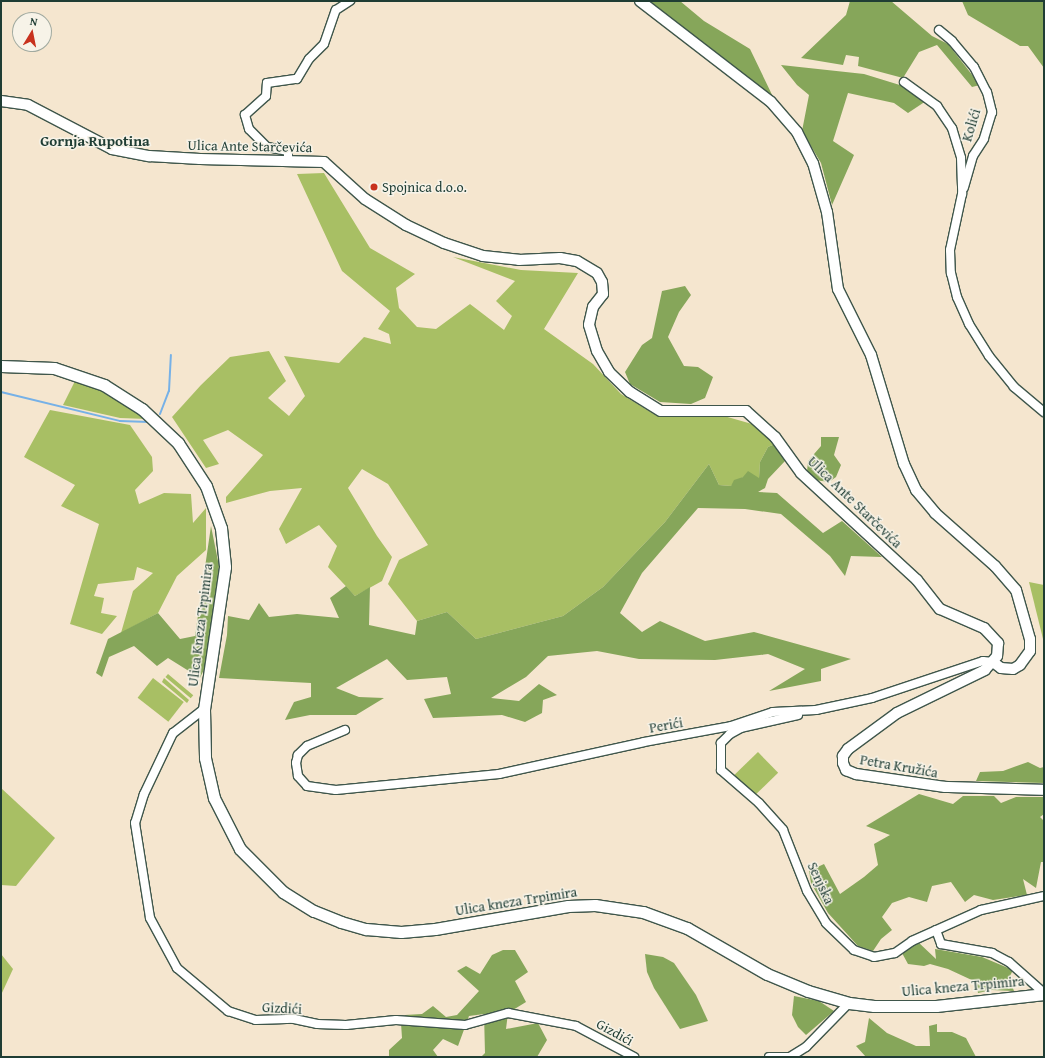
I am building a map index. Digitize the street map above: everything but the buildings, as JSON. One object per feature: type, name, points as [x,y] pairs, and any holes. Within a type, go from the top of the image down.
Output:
[{"type":"main road","name":"Ulica Kneza Trpimira","points":[[1,366],[54,368],[104,385],[142,410],[178,442],[206,486],[220,528],[225,568],[204,709],[205,758]]},
{"type":"main road","name":"Ulica kneza Trpimira","points":[[205,758],[214,798],[240,849],[283,892],[314,911],[341,922],[366,929],[401,932],[435,929],[568,906],[621,908],[664,918],[721,946],[767,974],[808,991],[849,1003],[874,1006],[936,1006],[1044,993]]},
{"type":"street","points":[[288,160],[288,151],[267,147],[249,129],[245,115],[257,107],[266,96],[267,83],[297,79],[309,59],[324,44],[336,10],[350,1]]},
{"type":"street","points":[[640,1],[771,102],[798,132],[813,163],[827,212],[830,246],[838,289],[871,355],[910,477],[916,490],[935,513],[998,568],[1016,590],[1030,639],[1030,651],[1020,665],[1013,669],[1001,668],[993,662]]},
{"type":"street","name":"Kolići","points":[[939,30],[952,40],[974,67],[987,92],[992,112],[984,139],[973,156],[962,194]]},
{"type":"street","points":[[904,82],[937,106],[952,128],[961,158],[962,194],[950,250],[951,274],[957,297],[969,324],[989,356],[1014,387],[1044,412]]},
{"type":"street","name":"Ulica Ante Starčevića","points":[[1,101],[28,105],[112,149],[149,156],[200,160],[288,160],[324,162],[365,199],[406,225],[444,243],[483,256],[519,260],[560,258],[577,261],[597,273],[602,282],[602,294],[592,307],[589,325],[597,351],[609,372],[630,392],[661,411],[729,410],[746,412],[760,421],[801,473],[917,580],[940,609],[969,620],[993,635],[999,649],[993,662]]},
{"type":"street","name":"Perići","points":[[345,730],[307,746],[298,755],[296,763],[298,776],[308,786],[336,790],[499,774],[644,742],[731,726],[773,712],[816,710],[872,698],[983,661],[993,662]]},
{"type":"street","name":"Petra Kružića","points":[[993,662],[985,670],[896,713],[848,750],[843,756],[843,763],[846,770],[856,774],[911,784],[996,791],[1044,790]]},
{"type":"street","name":"Gizdići","points":[[204,709],[173,733],[144,794],[135,824],[150,918],[177,968],[228,1011],[256,1020],[294,1019],[317,1024],[346,1025],[396,1020],[465,1025],[508,1013],[576,1026],[634,1057]]},
{"type":"street","name":"Senjska","points":[[816,710],[741,728],[730,734],[721,743],[721,770],[759,803],[783,830],[807,890],[826,923],[854,950],[874,958],[895,953],[912,941],[981,910],[1044,896]]},
{"type":"street","points":[[936,930],[941,944],[992,953],[1010,962],[1044,993]]},
{"type":"street","points":[[768,1057],[790,1057],[806,1047],[849,1003]]},
{"type":"green space","points":[[645,1],[680,1],[704,21],[750,49],[776,103]]},
{"type":"green space","points":[[850,1],[891,1],[932,36],[948,44],[980,85],[972,87],[937,45],[919,52],[903,78],[858,66],[859,57],[846,55],[843,65],[801,58],[846,15]]},
{"type":"green space","points":[[962,1],[1044,1],[1044,68],[1028,46],[1020,46],[968,15]]},
{"type":"green space","points":[[781,65],[864,74],[903,86],[926,101],[908,113],[894,103],[848,93],[833,141],[854,155],[832,205],[821,163],[802,131],[809,95],[797,85]]},
{"type":"green space","points":[[324,173],[370,248],[415,274],[396,288],[399,308],[417,327],[436,329],[470,304],[504,330],[512,316],[496,301],[515,281],[453,257],[521,270],[578,273],[544,329],[593,364],[621,394],[657,416],[724,416],[752,424],[775,444],[768,447],[760,462],[759,478],[743,477],[731,486],[719,485],[709,464],[665,522],[603,587],[563,616],[476,639],[447,612],[417,621],[388,584],[399,560],[428,545],[388,484],[362,469],[348,488],[377,536],[392,557],[382,581],[355,596],[328,567],[337,546],[319,525],[286,544],[279,529],[302,488],[270,491],[226,503],[226,497],[263,455],[228,430],[203,440],[219,464],[206,468],[172,417],[201,385],[230,357],[269,351],[286,381],[268,398],[289,416],[305,396],[284,356],[339,363],[364,337],[391,344],[389,334],[378,329],[390,311],[342,271],[297,174]]},
{"type":"green space","points":[[685,286],[691,295],[679,312],[668,337],[684,366],[698,367],[713,377],[705,398],[691,404],[660,402],[630,384],[625,372],[642,345],[652,338],[662,291]]},
{"type":"green space","points":[[76,379],[100,389],[147,419],[120,418],[63,405]]},
{"type":"green space","points":[[50,410],[130,425],[152,457],[153,471],[135,490],[139,504],[164,493],[191,494],[193,523],[206,508],[206,550],[177,576],[158,613],[121,633],[133,591],[153,573],[137,567],[134,580],[98,584],[94,596],[104,598],[101,613],[117,616],[102,634],[70,624],[99,524],[61,506],[75,485],[24,457]]},
{"type":"green space","points":[[821,437],[839,437],[834,455],[841,465],[836,477],[829,482],[815,480],[807,472],[808,461],[821,446]]},
{"type":"green space","points":[[775,444],[785,461],[768,479],[765,488],[758,492],[777,493],[823,533],[842,521],[882,557],[851,556],[845,576],[830,556],[781,514],[745,509],[698,508],[642,573],[620,613],[642,632],[660,621],[705,641],[754,632],[851,659],[821,669],[821,681],[769,691],[805,669],[768,654],[715,660],[639,659],[597,651],[548,656],[526,677],[491,698],[519,701],[539,684],[557,695],[543,700],[542,713],[525,722],[502,715],[433,718],[424,699],[451,694],[447,677],[407,680],[387,659],[336,688],[359,697],[384,698],[356,715],[310,715],[285,720],[294,702],[311,697],[311,683],[219,678],[227,635],[228,616],[249,620],[259,603],[269,617],[297,614],[339,618],[330,598],[346,586],[355,596],[370,587],[369,625],[415,635],[417,621],[447,612],[476,639],[563,616],[603,587],[665,522],[709,464],[719,485],[731,486],[734,480],[743,477],[748,471],[759,478],[760,462],[768,447]]},
{"type":"green space","points":[[211,526],[219,566],[206,665],[200,678],[168,658],[157,666],[134,646],[109,657],[102,677],[96,673],[108,639],[158,613],[180,639],[195,636]]},
{"type":"green space","points":[[1029,582],[1044,585],[1044,643]]},
{"type":"green space","points":[[168,674],[193,695],[191,698],[165,677]]},
{"type":"green space","points":[[153,678],[184,702],[168,722],[138,698]]},
{"type":"green space","points":[[164,678],[189,700],[187,703],[162,682]]},
{"type":"green space","points":[[758,752],[778,773],[754,796],[734,775]]},
{"type":"green space","points":[[1028,762],[1040,768],[1044,767],[1044,783],[976,781],[980,772],[1003,771]]},
{"type":"green space","points":[[1,788],[55,838],[16,886],[1,885]]},
{"type":"green space","points":[[919,794],[953,804],[963,796],[994,796],[1001,803],[1016,797],[1044,797],[1044,814],[1040,817],[1044,821],[1044,862],[1041,862],[1036,888],[1023,879],[1027,895],[993,900],[974,895],[965,902],[951,882],[932,886],[927,902],[909,897],[892,903],[882,917],[892,930],[881,939],[873,951],[858,946],[828,913],[811,883],[809,871],[824,864],[840,894],[878,865],[874,844],[890,835],[866,826]]},
{"type":"green space","points":[[917,941],[936,959],[935,949],[982,957],[1013,970],[1009,978],[1014,991],[992,990],[978,993],[976,982],[948,969],[930,964],[924,966],[908,964],[902,953]]},
{"type":"green space","points":[[503,950],[515,950],[528,972],[515,981],[526,1002],[508,1013],[506,1029],[538,1023],[547,1040],[537,1057],[481,1057],[485,1053],[484,1014],[469,1016],[458,1046],[443,1039],[433,1050],[438,1057],[389,1057],[389,1050],[402,1038],[401,1023],[405,1015],[422,1014],[433,1006],[446,1017],[457,1015],[479,991],[457,971],[466,966],[480,974],[492,955]]},
{"type":"green space","points":[[1,954],[13,969],[1,995]]},
{"type":"green space","points":[[645,954],[663,957],[674,963],[696,995],[708,1021],[680,1029],[654,988],[647,972]]},
{"type":"green space","points":[[794,996],[819,1001],[834,1011],[806,1035],[798,1027],[792,1015]]},
{"type":"green space","points":[[869,1018],[887,1033],[916,1046],[930,1046],[929,1026],[937,1024],[937,1032],[952,1032],[966,1038],[976,1057],[866,1057],[856,1046],[865,1042]]},
{"type":"waterway","points":[[160,414],[169,391],[171,355]]},
{"type":"waterway","points":[[1,392],[120,421],[149,422]]},
{"type":"place","name":"Spojnica d.o.o.","points":[[374,187]]},
{"type":"district","name":"Gornja Rupotina","points":[[95,141]]}]
